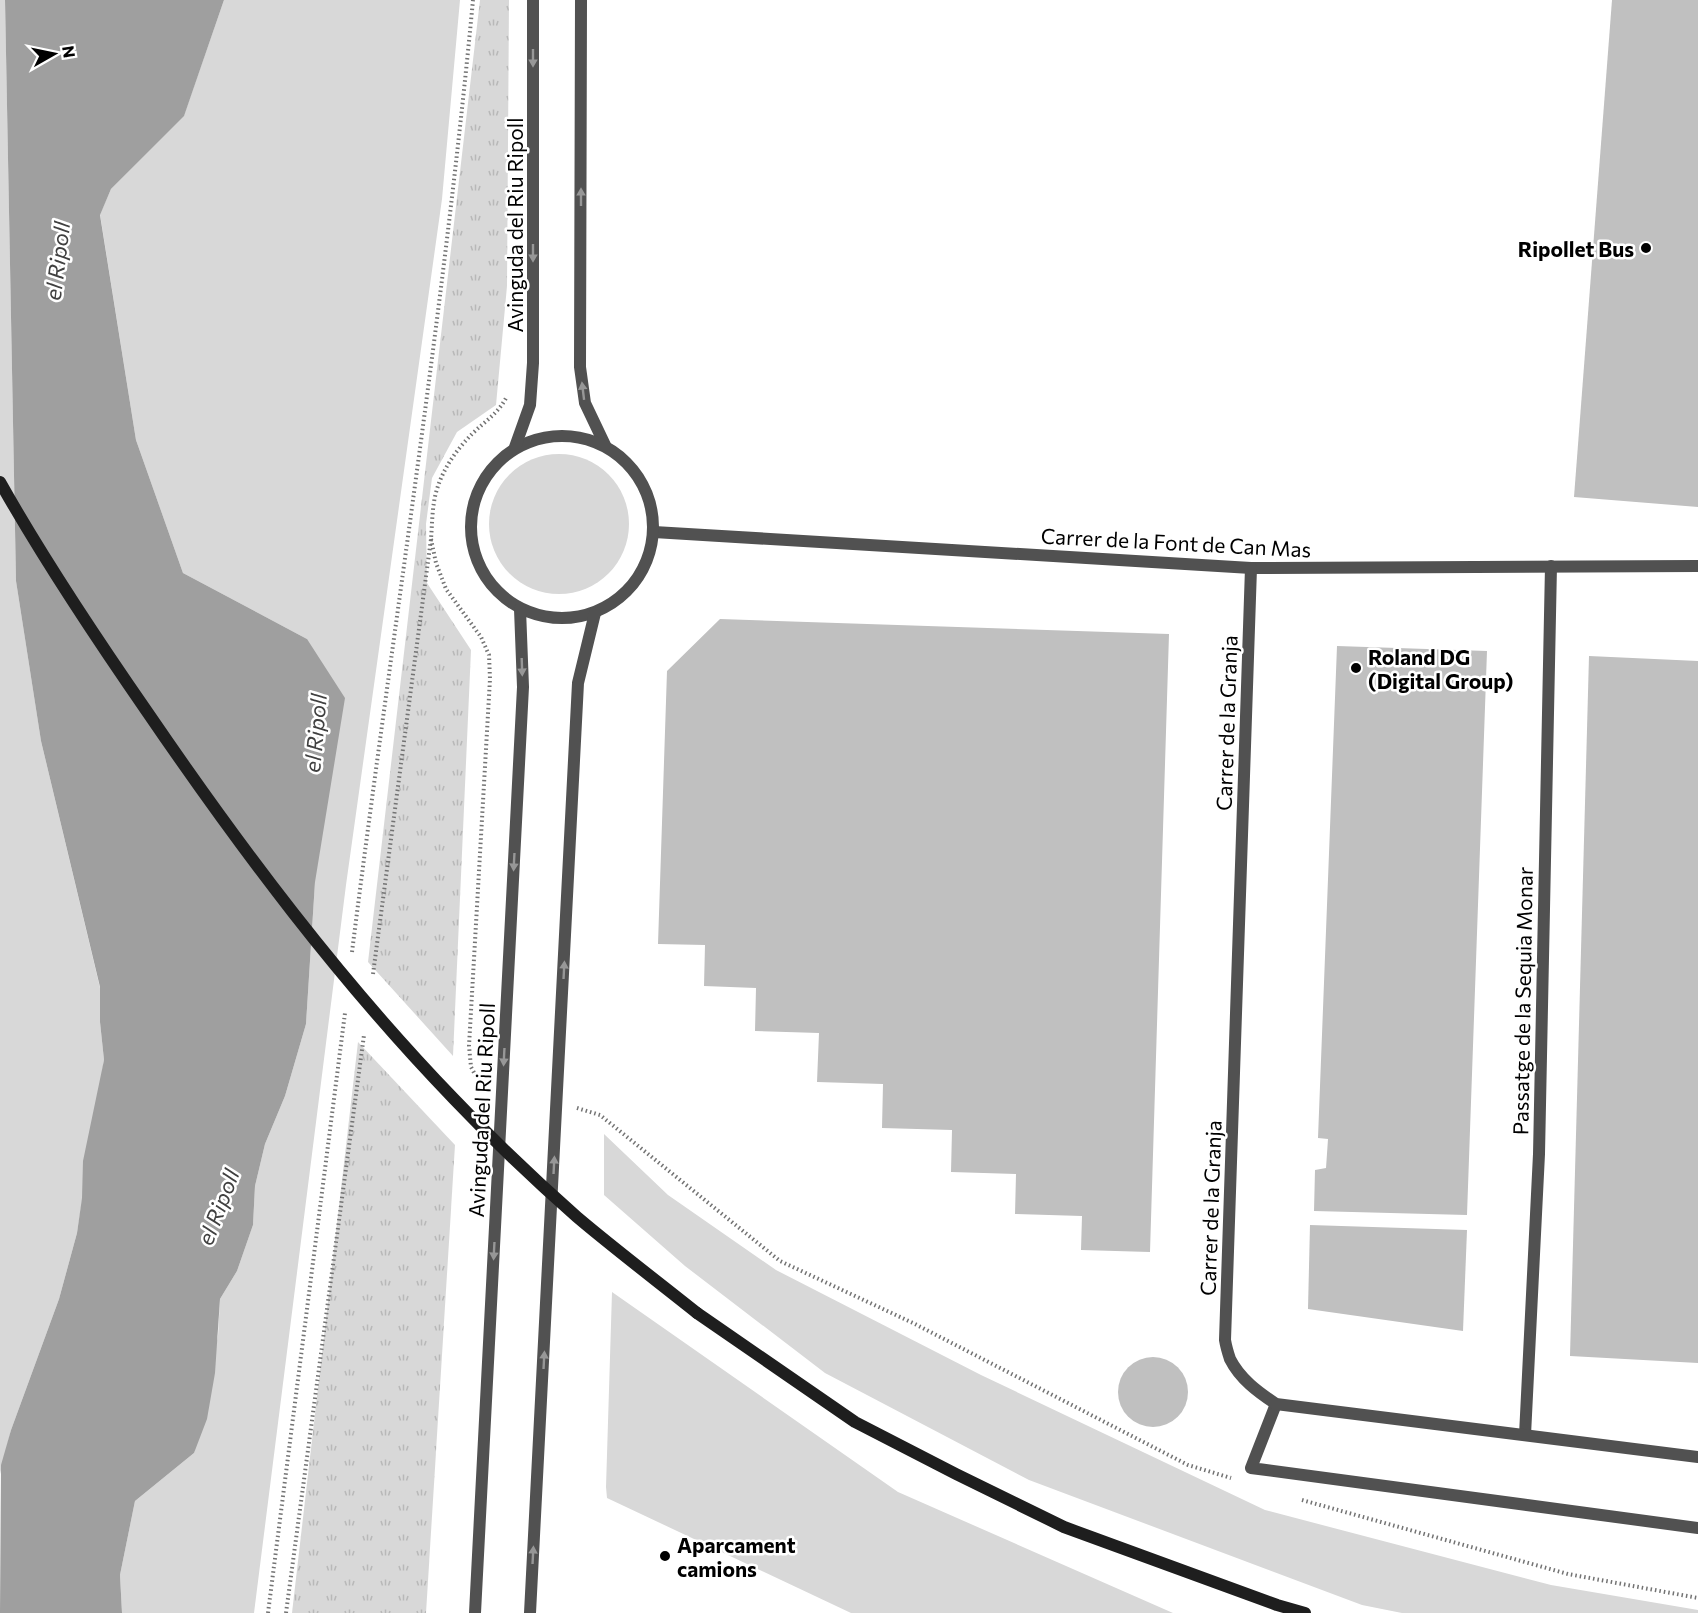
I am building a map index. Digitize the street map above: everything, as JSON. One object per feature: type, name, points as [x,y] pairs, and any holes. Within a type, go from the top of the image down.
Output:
[{"type":"main road","points":[[0,482],[92,631],[184,766],[282,898],[338,969],[455,1100],[578,1217],[697,1313],[855,1422],[1064,1527],[1277,1605],[1305,1613]]},
{"type":"street","name":"Avinguda del Riu Ripoll","points":[[515,447],[530,405],[534,363],[533,0]]},
{"type":"street","points":[[581,0],[580,367],[585,403],[605,445]]},
{"type":"street","points":[[559,434],[583,437],[605,445],[626,461],[642,481],[651,506],[654,532],[649,558],[636,581],[618,600],[595,613],[561,618],[544,617],[520,609],[497,592],[481,570],[471,544],[471,515],[478,489],[493,465],[515,447],[536,438],[559,434]]},
{"type":"street","name":"Carrer de la Font de Can Mas","points":[[654,532],[1251,568],[1698,566]]},
{"type":"street","name":"Passatge de la Sequia Monar","points":[[1525,1436],[1539,1154],[1551,566]]},
{"type":"street","name":"Carrer de la Granja","points":[[1251,568],[1224,1340],[1230,1359],[1243,1378],[1276,1404],[1698,1457]]},
{"type":"street","name":"Avinguda del Riu Ripoll","points":[[475,1613],[523,687],[520,609]]},
{"type":"street","points":[[530,1613],[578,684],[595,613]]},
{"type":"street","points":[[1276,1404],[1251,1468],[1698,1528]]},
{"type":"path","points":[[351,958],[402,592],[460,135],[473,0]]},
{"type":"path","points":[[372,979],[431,539],[434,501],[450,459],[474,432],[499,411],[507,398],[508,391]]},
{"type":"path","points":[[431,539],[436,563],[446,589],[481,637],[489,655],[489,691],[468,1046],[471,1067],[479,1084],[502,1092]]},
{"type":"path","points":[[268,1613],[346,1004]]},
{"type":"path","points":[[286,1613],[365,1027]]},
{"type":"path","points":[[557,1102],[600,1115],[780,1261],[923,1328],[1188,1465],[1233,1479]]},
{"type":"path","points":[[1299,1499],[1569,1574],[1698,1598]]},
{"type":"green space","points":[[0,0],[5,0],[16,581],[41,741],[100,988],[100,1022],[104,1060],[77,1233],[59,1299],[11,1430],[0,1474]]},
{"type":"green space","points":[[224,0],[460,0],[442,199],[346,885],[254,1613],[122,1613],[120,1575],[135,1501],[194,1453],[218,1336],[220,1299],[237,1271],[253,1225],[255,1186],[265,1144],[285,1096],[306,1024],[315,882],[307,639],[183,573],[136,440],[100,214],[111,189],[184,115]]},
{"type":"green space","points":[[480,0],[509,0],[507,286],[496,405],[457,432],[432,478],[426,524],[427,583],[471,650],[453,1056],[368,962]]},
{"type":"green space","points":[[559,454],[586,459],[608,475],[624,497],[629,524],[624,551],[608,573],[586,589],[559,594],[532,589],[510,573],[494,551],[489,524],[494,497],[510,475],[532,459]]},
{"type":"green space","points":[[358,1042],[455,1145],[426,1613],[292,1613]]},
{"type":"green space","points":[[604,1134],[668,1195],[776,1270],[981,1375],[1265,1510],[1551,1585],[1698,1610],[1698,1613],[1402,1613],[1362,1605],[1029,1480],[825,1373],[685,1266],[604,1195]]},
{"type":"green space","points":[[612,1292],[898,1492],[1173,1613],[851,1613],[607,1498]]},
{"type":"water","name":"el Ripoll","points":[[5,0],[224,0],[184,116],[111,189],[100,215],[136,440],[183,573],[307,639],[345,698],[315,882],[306,1024],[285,1096],[265,1144],[255,1186],[253,1225],[237,1271],[220,1299],[215,1373],[207,1419],[194,1453],[135,1501],[120,1575],[122,1613],[0,1613],[1,1465],[11,1430],[59,1299],[77,1233],[82,1198],[83,1161],[104,1060],[100,1022],[100,987],[41,741],[16,581]]},
{"type":"building","name":"Ripollet Bus","points":[[1612,0],[1698,0],[1698,507],[1574,497]]},
{"type":"building","points":[[720,619],[1169,634],[1150,1252],[1081,1250],[1082,1216],[1015,1214],[1016,1174],[951,1172],[952,1130],[882,1128],[883,1084],[817,1082],[819,1033],[755,1031],[756,988],[704,986],[705,945],[658,944],[667,671]]},
{"type":"building","points":[[1337,646],[1487,651],[1467,1215],[1314,1211],[1315,1170],[1326,1168],[1328,1139],[1318,1138]]},
{"type":"building","points":[[1589,656],[1698,661],[1698,1363],[1570,1356]]},
{"type":"building","points":[[1310,1225],[1467,1230],[1463,1331],[1308,1309]]},
{"type":"building","points":[[1160,1357],[1173,1363],[1182,1372],[1186,1378],[1188,1392],[1186,1406],[1178,1417],[1167,1425],[1146,1427],[1128,1417],[1120,1406],[1118,1385],[1128,1367],[1139,1359]]},
{"type":"place","name":"Ripollet Bus","points":[[1646,248]]},
{"type":"place","name":"Roland DG (Digital Group)","points":[[1356,668]]},
{"type":"place","name":"Aparcament camions","points":[[665,1556]]}]
